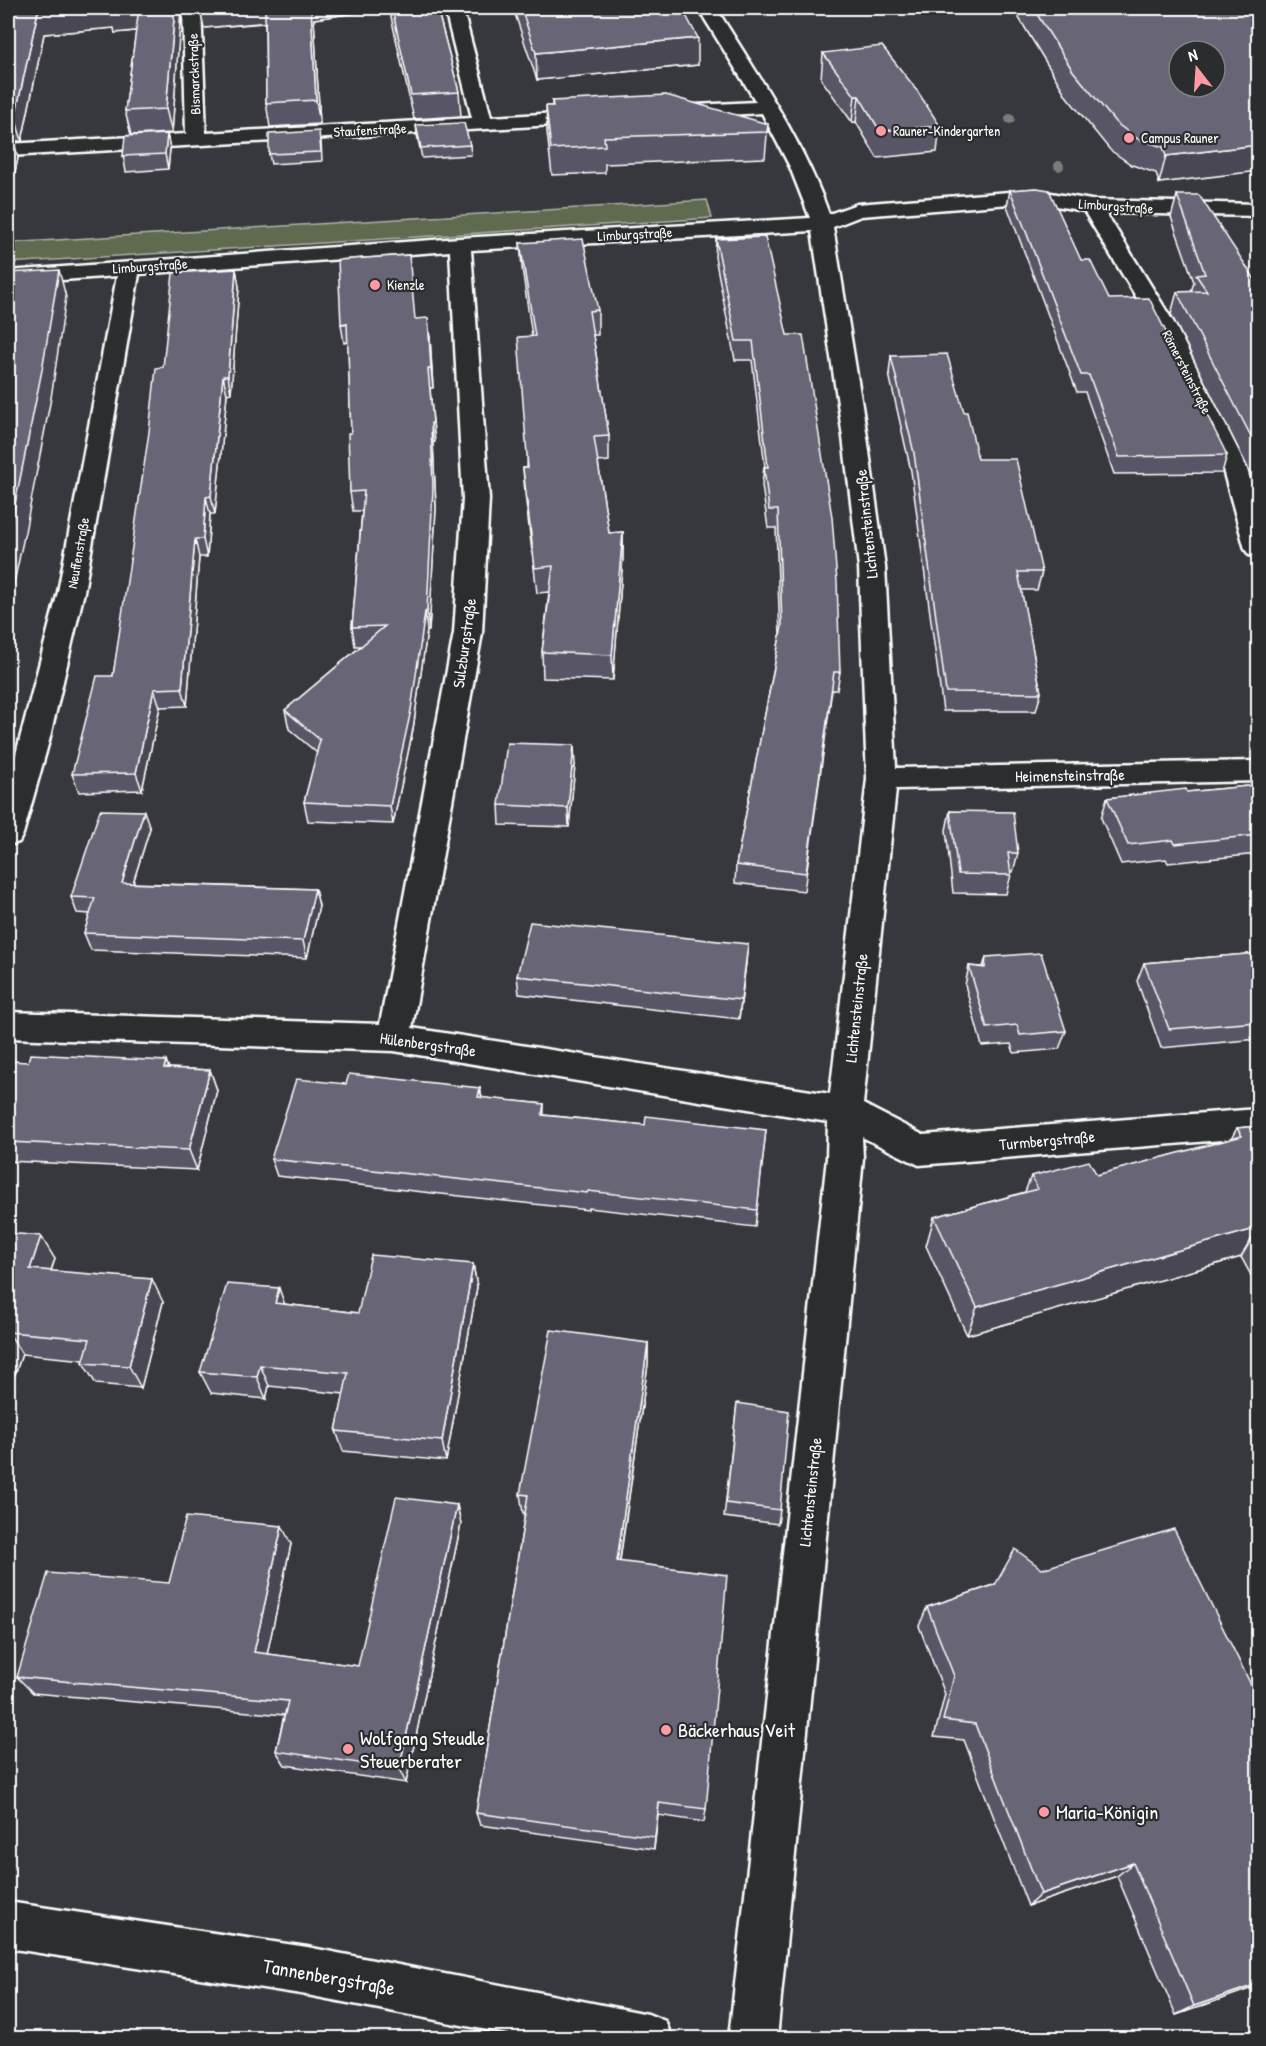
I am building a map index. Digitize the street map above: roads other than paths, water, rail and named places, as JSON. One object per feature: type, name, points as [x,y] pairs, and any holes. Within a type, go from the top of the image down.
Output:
[{"type":"street","name":"Bismarckstraße","points":[[192,8],[196,141]]},
{"type":"street","points":[[450,8],[456,18],[483,123]]},
{"type":"street","name":"Lichtensteinstraße","points":[[707,8],[769,107],[812,190],[822,224],[855,437],[872,567],[882,779],[845,1111],[845,1158],[753,2038]]},
{"type":"street","points":[[662,113],[769,107]]},
{"type":"street","name":"Staufenstraße","points":[[8,150],[614,116]]},
{"type":"street","name":"Limburgstraße","points":[[8,277],[460,244],[822,224],[857,210],[1034,196],[1091,206],[1258,210]]},
{"type":"street","name":"Römersteinstraße","points":[[1091,206],[1246,465],[1258,549]]},
{"type":"street","name":"Sulzburgstraße","points":[[394,1038],[468,633],[477,500],[460,244]]},
{"type":"street","name":"Neuffenstraße","points":[[8,834],[35,741],[71,592],[129,268]]},
{"type":"street","name":"Heimensteinstraße","points":[[882,779],[1258,771]]},
{"type":"street","name":"Hülenbergstraße","points":[[8,1025],[394,1038],[845,1111]]},
{"type":"street","name":"Turmbergstraße","points":[[845,1111],[919,1150],[1258,1123]]},
{"type":"street","name":"Tannenbergstraße","points":[[8,1925],[307,1971],[648,2038]]},
{"type":"place","name":"Rauner-Kindergarten","points":[[881,131]]},
{"type":"place","name":"Campus Rauner","points":[[1129,138]]},
{"type":"place","name":"Kienzle","points":[[375,285]]},
{"type":"place","name":"Bäckerhaus Veit","points":[[666,1730]]},
{"type":"place","name":"Wolfgang Steudle Steuerberater","points":[[348,1749]]},
{"type":"place","name":"Maria-Königin","points":[[1044,1812]]}]
